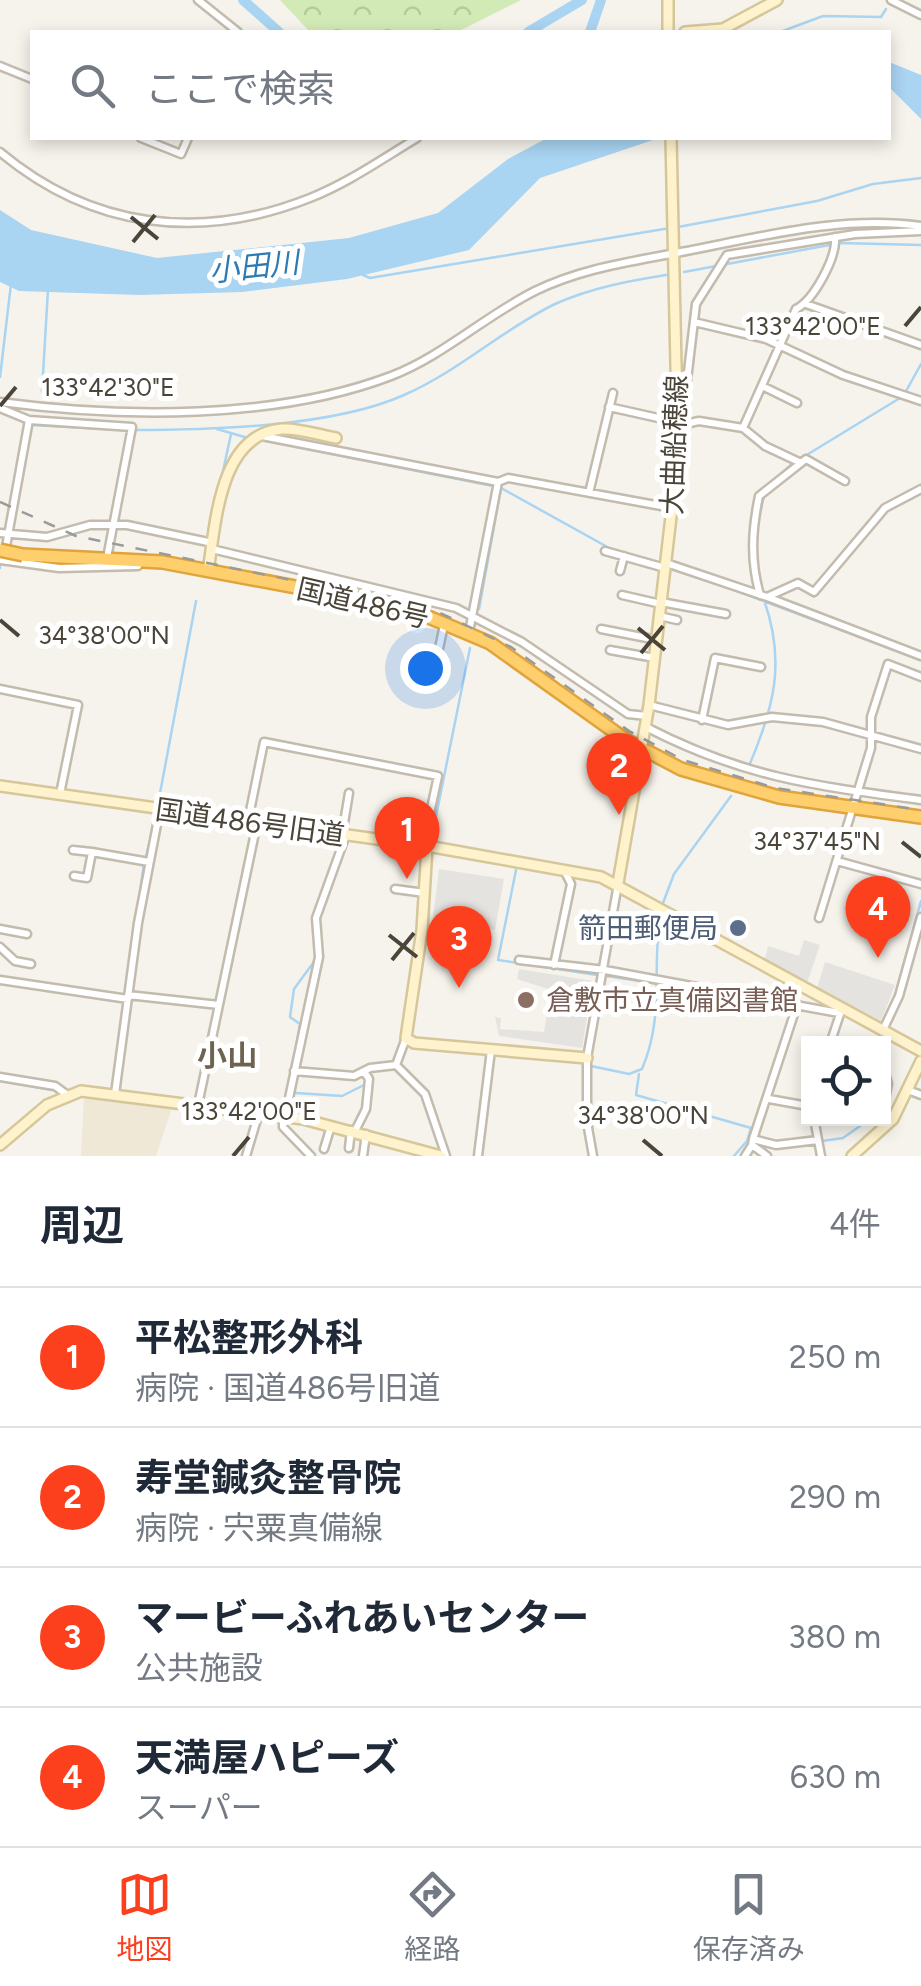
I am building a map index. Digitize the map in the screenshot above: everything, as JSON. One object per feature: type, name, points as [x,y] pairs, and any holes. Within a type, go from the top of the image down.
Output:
[{"type":"highway","name":"国道486号","points":[[1,557],[162,562],[365,600],[444,622],[470,632],[530,668],[643,750],[721,784],[921,817]]},
{"type":"main road","points":[[668,0],[668,30]]},
{"type":"main road","points":[[710,30],[723,29],[777,0]]},
{"type":"main road","name":"大曲船穂線","points":[[618,883],[648,716],[673,508],[679,420],[671,140]]},
{"type":"main road","points":[[208,571],[230,467],[257,438],[285,429],[336,438]]},
{"type":"main road","name":"国道486号旧道","points":[[0,786],[425,846],[618,883],[841,1011],[921,1051]]},
{"type":"main road","points":[[425,846],[424,893],[406,1038],[414,1043],[588,1058]]},
{"type":"main road","points":[[891,1108],[921,1061]]},
{"type":"main road","points":[[0,1146],[66,1094],[81,1090],[284,1117],[443,1156]]},
{"type":"main road","points":[[858,1154],[877,1126]]},
{"type":"street","points":[[198,0],[236,30]]},
{"type":"street","points":[[891,0],[921,15]]},
{"type":"street","points":[[0,66],[30,78]]},
{"type":"street","points":[[146,140],[180,154],[187,140]]},
{"type":"street","points":[[0,152],[48,189],[82,205],[122,218],[192,223],[255,214],[312,198],[414,140]]},
{"type":"street","points":[[0,405],[111,411],[310,400],[392,375],[438,353],[534,292],[571,276],[674,252],[853,222],[921,228]]},
{"type":"street","points":[[679,420],[684,414],[700,294],[727,255],[921,228]]},
{"type":"street","points":[[742,428],[796,309],[806,304],[835,241]]},
{"type":"street","points":[[806,304],[921,345]]},
{"type":"street","points":[[694,322],[779,344],[843,375],[914,399]]},
{"type":"street","points":[[762,386],[797,403]]},
{"type":"street","points":[[590,494],[614,393]]},
{"type":"street","points":[[0,405],[29,424],[132,430],[107,558]]},
{"type":"street","points":[[609,407],[742,428],[765,446],[800,463]]},
{"type":"street","points":[[29,424],[1,557],[59,568],[162,562]]},
{"type":"street","points":[[257,438],[497,487]]},
{"type":"street","points":[[764,597],[753,572],[752,528],[758,496],[810,459],[844,481]]},
{"type":"street","points":[[470,632],[497,487],[508,478],[673,508]]},
{"type":"street","points":[[764,597],[798,583],[814,592],[885,508],[921,489]]},
{"type":"street","points":[[4,534],[47,537],[90,525],[158,530],[416,595],[473,616],[522,642],[628,714],[728,725],[770,717],[823,722],[921,749]]},
{"type":"street","points":[[605,551],[666,565],[764,597],[921,656]]},
{"type":"street","points":[[620,571],[624,556]]},
{"type":"street","points":[[622,596],[726,614]]},
{"type":"street","points":[[660,616],[677,620]]},
{"type":"street","points":[[435,668],[444,622]]},
{"type":"street","points":[[601,629],[657,640]]},
{"type":"street","points":[[610,650],[655,658]]},
{"type":"street","points":[[702,720],[714,658],[761,667]]},
{"type":"street","points":[[818,918],[859,792],[876,694],[888,664],[921,677]]},
{"type":"street","points":[[0,689],[78,704],[60,796]]},
{"type":"street","points":[[648,716],[728,766],[772,778],[921,800]]},
{"type":"street","points":[[198,1106],[264,742],[438,776],[425,846]]},
{"type":"street","points":[[311,1156],[283,1128],[284,1117],[319,957],[317,913],[344,835],[349,794]]},
{"type":"street","points":[[115,1094],[146,862],[160,809]]},
{"type":"street","points":[[73,850],[146,862]]},
{"type":"street","points":[[74,876],[86,878],[92,852]]},
{"type":"street","points":[[836,861],[921,884]]},
{"type":"street","points":[[554,965],[572,884],[564,870]]},
{"type":"street","points":[[593,1156],[588,1122],[588,1058],[618,883]]},
{"type":"street","points":[[395,888],[424,893]]},
{"type":"street","points":[[883,1030],[899,996],[921,917]]},
{"type":"street","points":[[0,929],[27,934]]},
{"type":"street","points":[[0,948],[15,961],[30,964]]},
{"type":"street","points":[[519,960],[605,970],[841,1011],[833,1036]]},
{"type":"street","points":[[0,980],[126,998],[219,1005]]},
{"type":"street","points":[[769,1098],[798,1006]]},
{"type":"street","points":[[396,1065],[406,1038]]},
{"type":"street","points":[[478,1156],[491,1049]]},
{"type":"street","points":[[294,1071],[343,1077],[396,1065]]},
{"type":"street","points":[[396,1065],[425,1094],[443,1156]]},
{"type":"street","points":[[349,1148],[366,1109],[369,1079],[365,1073]]},
{"type":"street","points":[[0,1076],[55,1086],[66,1094]]},
{"type":"street","points":[[906,1089],[921,1095]]},
{"type":"street","points":[[745,1156],[753,1142],[764,1100],[801,1105]]},
{"type":"street","points":[[246,1156],[258,1116]]},
{"type":"street","points":[[324,1149],[331,1126]]},
{"type":"street","points":[[815,1126],[821,1156]]},
{"type":"street","points":[[357,1132],[362,1156]]},
{"type":"street","points":[[753,1142],[776,1145],[818,1140]]},
{"type":"street","points":[[753,1142],[767,1156]]},
{"type":"shaded area","points":[[439,869],[504,879],[495,930],[433,918]]},
{"type":"shaded area","points":[[804,940],[820,945],[807,983],[765,959],[768,946],[799,956]]},
{"type":"shaded area","points":[[825,962],[895,985],[881,1021],[817,988]]},
{"type":"shaded area","points":[[519,969],[593,981],[582,1048],[499,1036],[495,1017],[501,1018],[500,1029],[544,1032],[551,990],[517,979]]},
{"type":"shaded area","points":[[84,1095],[172,1108],[156,1156],[81,1156]]},
{"type":"green space","points":[[280,0],[521,0],[461,30],[308,30]]},
{"type":"water","points":[[891,63],[921,75],[921,119],[891,89]]},
{"type":"water","name":"小田川","points":[[543,140],[653,140],[540,178],[469,250],[347,279],[242,292],[140,295],[19,291],[0,282],[0,210],[31,230],[157,258],[349,238],[438,213],[508,159]]},
{"type":"waterway","points":[[243,0],[277,30]]},
{"type":"waterway","points":[[531,30],[582,0]]},
{"type":"waterway","points":[[591,30],[601,0]]},
{"type":"waterway","points":[[785,30],[823,16],[881,17],[886,9]]},
{"type":"waterway","points":[[678,227],[817,201],[873,184],[921,178]]},
{"type":"waterway","points":[[363,275],[370,278],[670,228]]},
{"type":"waterway","points":[[684,272],[840,243],[921,245]]},
{"type":"waterway","points":[[132,430],[271,424],[375,406],[424,385],[555,304],[610,286],[666,275]]},
{"type":"waterway","points":[[0,377],[11,284]]},
{"type":"waterway","points":[[42,392],[48,289]]},
{"type":"waterway","points":[[905,393],[921,364]]},
{"type":"waterway","points":[[800,459],[900,398]]},
{"type":"waterway","points":[[32,425],[124,430]]},
{"type":"waterway","points":[[217,429],[248,438]]},
{"type":"waterway","points":[[11,503],[23,432]]},
{"type":"waterway","points":[[220,485],[231,434]]},
{"type":"waterway","points":[[261,440],[493,486]]},
{"type":"waterway","points":[[773,481],[793,463]]},
{"type":"waterway","points":[[501,488],[611,549]]},
{"type":"waterway","points":[[479,609],[501,488]]},
{"type":"waterway","points":[[758,522],[764,496]]},
{"type":"waterway","points":[[756,540],[757,562]]},
{"type":"waterway","points":[[702,578],[921,660]]},
{"type":"waterway","points":[[749,766],[771,704],[776,664],[764,600]]},
{"type":"waterway","points":[[158,804],[196,601]]},
{"type":"waterway","points":[[431,841],[470,648]]},
{"type":"waterway","points":[[663,903],[674,874],[731,796]]},
{"type":"waterway","points":[[146,857],[155,819]]},
{"type":"waterway","points":[[265,830],[341,842]]},
{"type":"waterway","points":[[417,993],[431,857]]},
{"type":"waterway","points":[[125,995],[144,864]]},
{"type":"waterway","points":[[516,870],[498,960],[597,975]]},
{"type":"waterway","points":[[882,1024],[895,996],[921,901]]},
{"type":"waterway","points":[[591,1066],[629,1074],[642,1069],[654,1028],[662,912]]},
{"type":"waterway","points":[[295,1054],[300,1024],[290,1017],[294,989],[316,959]]},
{"type":"waterway","points":[[607,976],[659,984]]},
{"type":"waterway","points":[[122,1020],[124,1003]]},
{"type":"waterway","points":[[639,1074],[636,1095],[751,1128],[747,1141]]},
{"type":"waterway","points":[[0,1081],[52,1090]]},
{"type":"waterway","points":[[296,1093],[342,1096],[366,1084]]},
{"type":"waterway","points":[[424,1101],[436,1136]]},
{"type":"waterway","points":[[180,1108],[255,1118]]},
{"type":"waterway","points":[[822,1141],[843,1138],[860,1126]]},
{"type":"waterway","points":[[734,1156],[746,1142]]},
{"type":"railway","points":[[0,502],[76,536],[432,609],[511,647],[629,731],[683,760],[775,788],[921,810]]},
{"type":"place","name":"寿堂鍼灸整骨院","points":[[619,815]]},
{"type":"place","name":"平松整形外科","points":[[407,879]]},
{"type":"place","name":"箭田郵便局","points":[[738,928]]},
{"type":"place","name":"天満屋ハピーズ","points":[[878,958]]},
{"type":"place","name":"マービーふれあいセンター","points":[[459,988]]},
{"type":"place","name":"倉敷市立真備図書館","points":[[526,1000]]},
{"type":"district","name":"小山","points":[[227,1056]]}]
